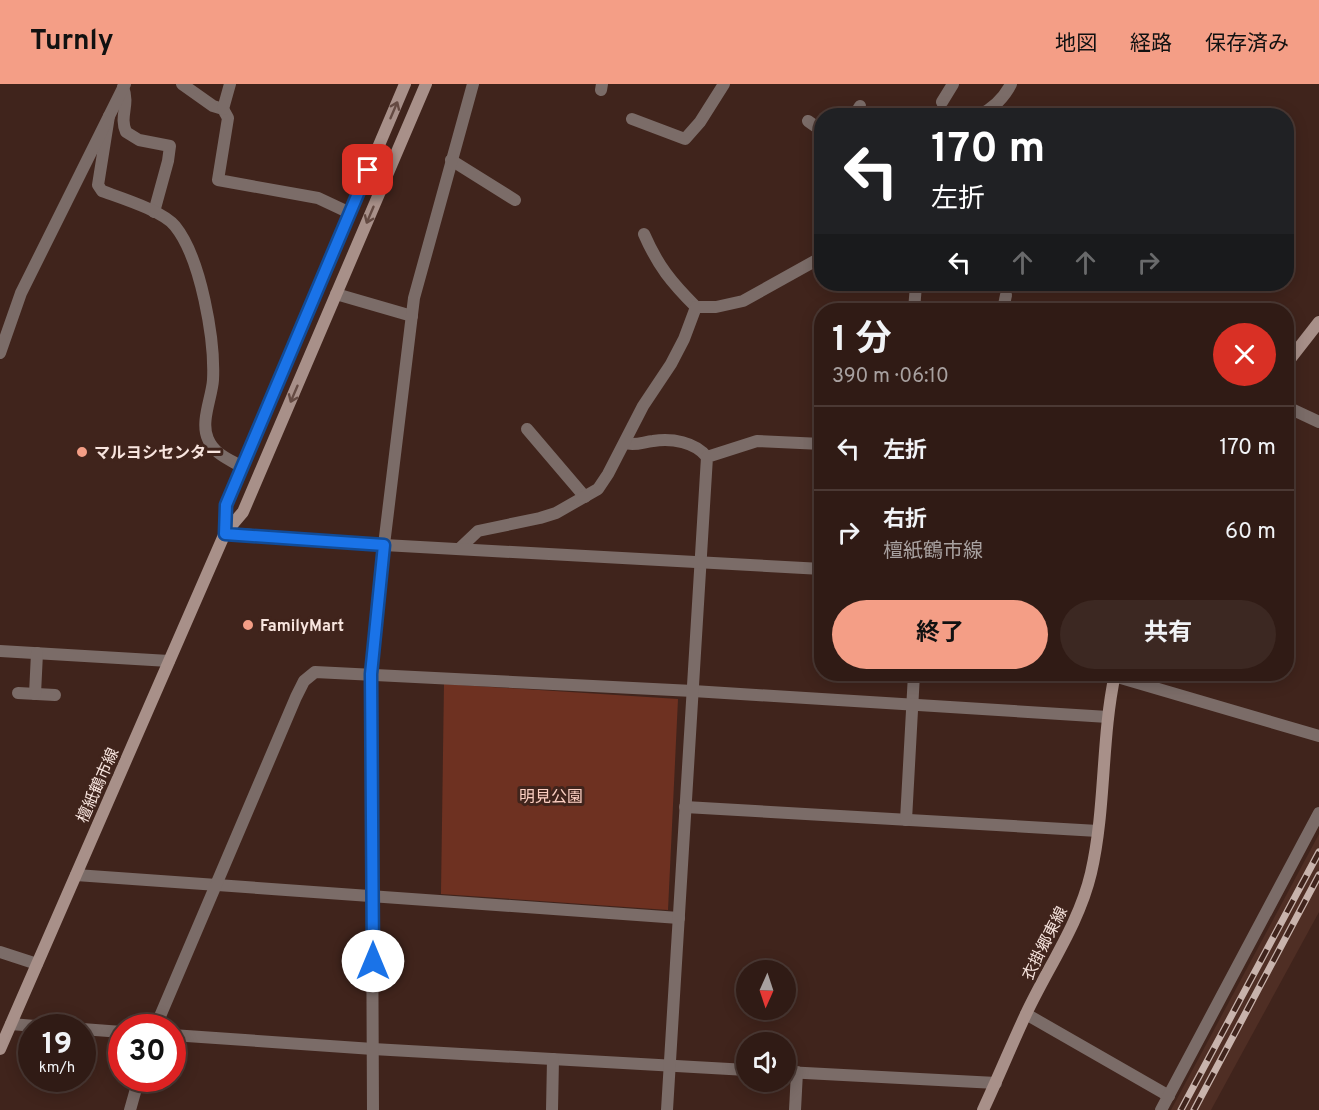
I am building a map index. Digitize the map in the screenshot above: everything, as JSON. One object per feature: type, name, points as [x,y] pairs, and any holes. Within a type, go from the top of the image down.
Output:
[{"type":"main road","name":"檀紙鶴市線","points":[[225,534],[226,505],[405,84]]},
{"type":"main road","name":"檀紙鶴市線","points":[[0,1049],[225,534],[243,512],[426,84]]},
{"type":"main road","points":[[1294,354],[1319,321]]},
{"type":"main road","name":"衣掛郷東線","points":[[982,1110],[1026,1014],[1077,916],[1090,873],[1098,831],[1113,681]]},
{"type":"street","points":[[182,84],[213,106],[224,109]]},
{"type":"street","points":[[230,84],[224,109],[228,118],[218,180],[318,198],[350,213]]},
{"type":"street","points":[[373,1110],[371,674],[412,316],[422,265],[473,84]]},
{"type":"street","points":[[632,119],[685,139],[700,122],[724,84]]},
{"type":"street","points":[[942,102],[953,84]]},
{"type":"street","points":[[991,108],[1007,92],[1011,84]]},
{"type":"street","points":[[0,353],[21,293],[124,86]]},
{"type":"street","points":[[124,86],[128,99],[122,123],[126,132],[139,140],[170,146],[168,162],[154,212]]},
{"type":"street","points":[[109,116],[99,185],[102,191],[154,212],[175,225],[193,258],[214,356],[213,383],[206,423],[207,437],[218,453],[242,467]]},
{"type":"street","points":[[808,121],[814,125]]},
{"type":"street","points":[[451,160],[515,200]]},
{"type":"street","points":[[644,234],[657,262],[675,286],[696,307],[716,307],[743,301],[814,261]]},
{"type":"street","points":[[336,294],[412,316]]},
{"type":"street","points":[[1004,303],[1006,295]]},
{"type":"street","points":[[459,549],[478,531],[540,519],[556,513],[598,489],[625,443],[643,406],[675,356],[696,307]]},
{"type":"street","points":[[1294,410],[1319,423]]},
{"type":"street","points":[[527,429],[585,497]]},
{"type":"street","points":[[625,443],[633,445],[657,440],[674,441],[700,448],[707,457],[667,1110]]},
{"type":"street","points":[[707,457],[757,441],[814,444]]},
{"type":"street","points":[[225,534],[814,568]]},
{"type":"street","points":[[0,651],[169,661]]},
{"type":"street","points":[[35,694],[37,653]]},
{"type":"street","points":[[161,1014],[304,681],[315,672],[693,690],[1108,717]]},
{"type":"street","points":[[906,820],[914,681]]},
{"type":"street","points":[[1134,681],[1319,736]]},
{"type":"street","points":[[18,693],[55,694]]},
{"type":"street","points":[[685,807],[1098,831]]},
{"type":"street","points":[[1161,1110],[1319,813]]},
{"type":"street","points":[[76,875],[679,918]]},
{"type":"street","points":[[0,952],[37,964]]},
{"type":"street","points":[[1026,1014],[1169,1096]]},
{"type":"street","points":[[11,1024],[18,1025]]},
{"type":"street","points":[[186,1036],[736,1069]]},
{"type":"street","points":[[552,1110],[553,1059]]},
{"type":"street","points":[[796,1072],[996,1083]]},
{"type":"street","points":[[130,1110],[135,1092]]},
{"type":"street","points":[[794,1092],[795,1110]]},
{"type":"shaded area","points":[[1319,834],[1319,912],[1211,1110],[1171,1110]]},
{"type":"green space","name":"明見公園","points":[[444,684],[678,699],[668,910],[441,894]]},
{"type":"railway","points":[[1181,1110],[1319,852]]},
{"type":"railway","points":[[1194,1110],[1319,875]]},
{"type":"place","name":"マルヨシセンター","points":[[82,452]]},
{"type":"place","name":"FamilyMart","points":[[248,625]]},
{"type":"route","points":[[368,170],[226,505],[225,534],[384,545],[371,674],[373,961]]}]
